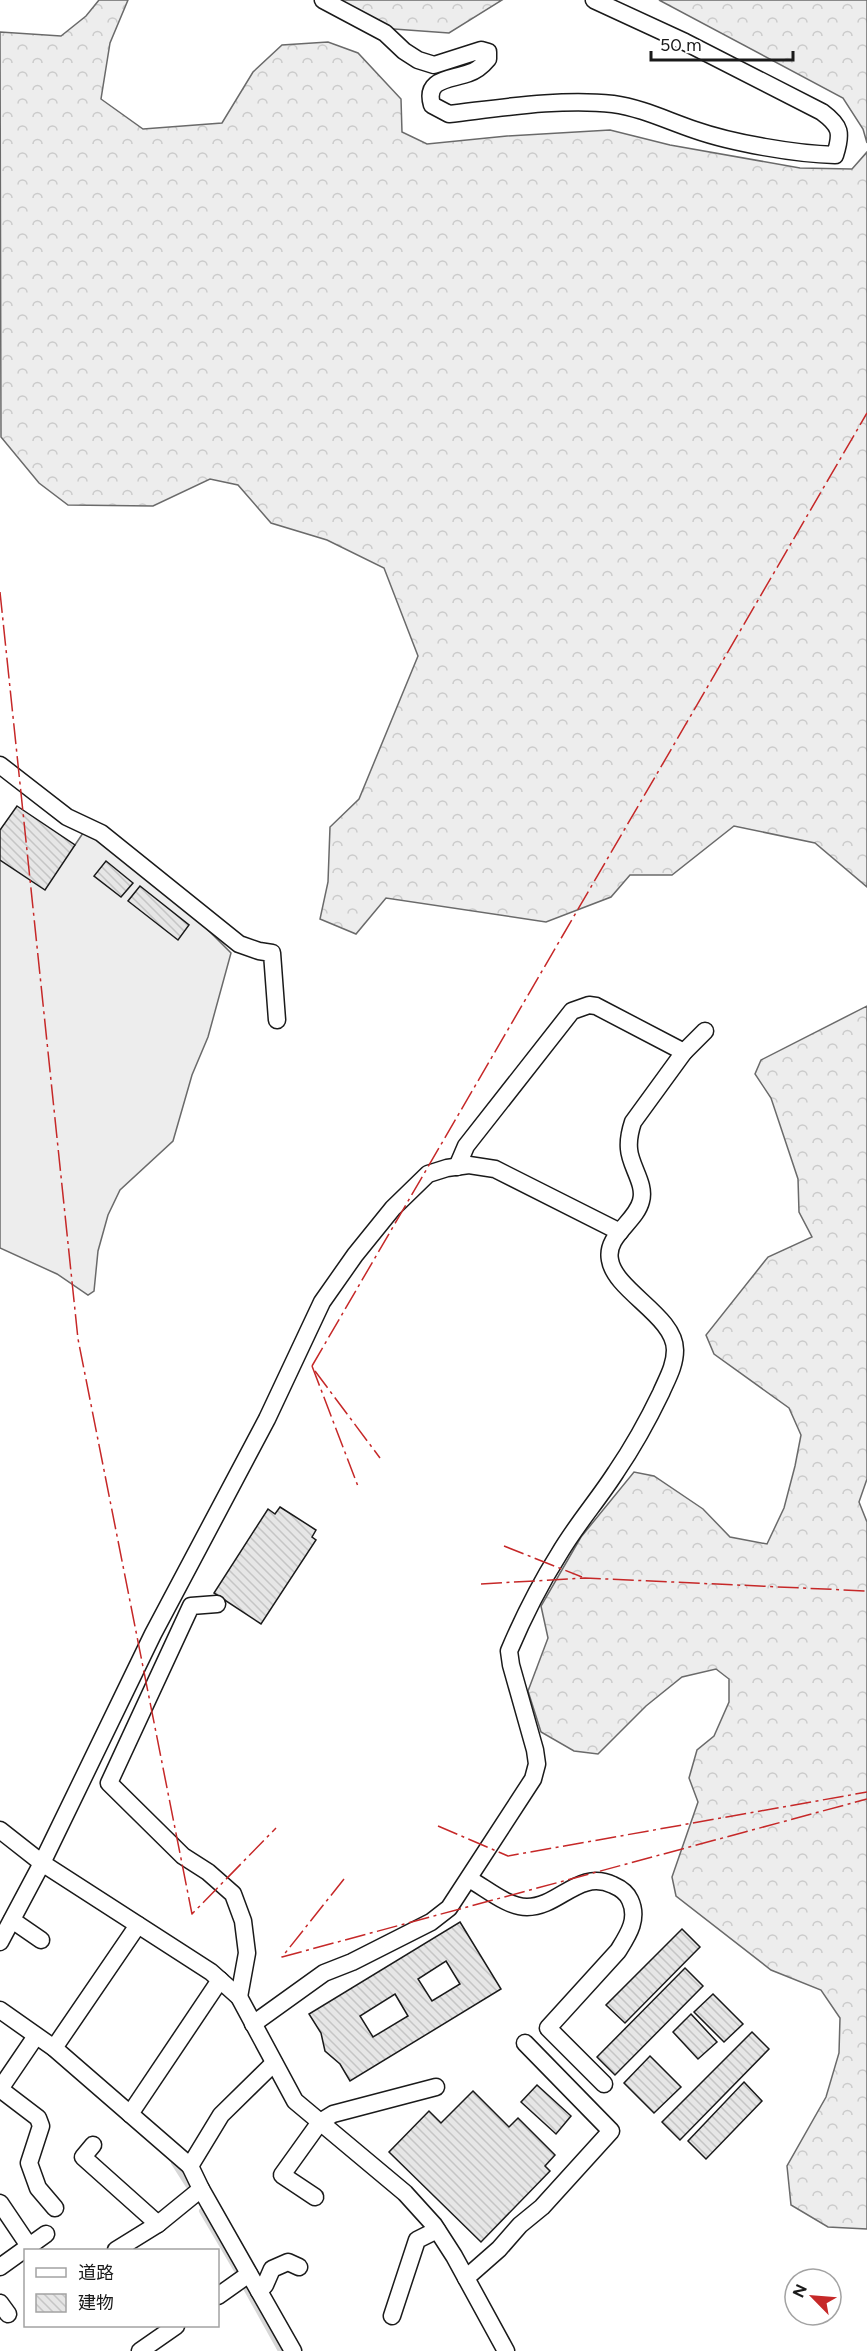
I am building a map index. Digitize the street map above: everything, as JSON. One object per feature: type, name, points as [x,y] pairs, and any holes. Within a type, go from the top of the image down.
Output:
[{"type":"street","points":[[323,0],[385,33],[404,51],[418,60],[434,65],[481,50],[488,52],[488,59],[471,73],[440,81],[432,87],[429,98],[432,105],[449,114],[584,102],[614,104],[633,108],[720,137],[785,150],[835,154],[840,139],[839,129],[834,120],[822,112],[685,42],[594,0]]},
{"type":"street","points":[[0,765],[67,817],[101,833],[239,944],[272,953],[277,1020]]},
{"type":"street","points":[[457,1167],[466,1146],[572,1011],[589,1005],[596,1006],[684,1052]]},
{"type":"street","points":[[253,2024],[324,1973],[432,1922],[449,1908],[533,1779],[537,1764],[509,1651],[559,1553],[618,1470],[653,1410],[673,1368],[676,1348],[670,1335],[652,1310],[627,1287],[614,1271],[609,1259],[612,1245],[632,1219],[641,1202],[642,1190],[629,1151],[629,1135],[633,1122],[684,1052],[705,1031]]},
{"type":"street","points":[[0,1942],[42,1863],[153,1634],[267,1419],[322,1302],[355,1255],[393,1208],[428,1174],[470,1165],[495,1169],[620,1232]]},
{"type":"street","points":[[217,1604],[191,1606],[109,1783],[183,1856],[208,1872],[233,1894],[243,1921],[247,1953],[239,1997]]},
{"type":"street","points":[[0,1830],[42,1863],[211,1971],[239,1997],[295,2101],[405,2193],[437,2230],[506,2351]]},
{"type":"street","points":[[469,1879],[511,1904],[527,1907],[545,1903],[578,1885],[591,1881],[606,1881],[620,1887],[629,1897],[634,1910],[632,1927],[625,1940],[618,1951],[548,2028],[604,2084]]},
{"type":"street","points":[[12,1920],[41,1941]]},
{"type":"street","points":[[54,2048],[138,1925]]},
{"type":"street","points":[[129,2114],[220,1980]]},
{"type":"street","points":[[0,2010],[54,2048],[190,2166],[293,2351]]},
{"type":"street","points":[[36,2036],[0,2089],[38,2118],[41,2126],[39,2138],[31,2152],[29,2163],[38,2188],[55,2208]]},
{"type":"street","points":[[466,2278],[499,2249],[520,2225],[542,2207],[611,2131],[525,2043]]},
{"type":"street","points":[[190,2166],[221,2115],[274,2063]]},
{"type":"street","points":[[315,2197],[282,2175],[320,2122],[344,2110],[436,2087]]},
{"type":"street","points":[[93,2145],[83,2157],[158,2224]]},
{"type":"street","points":[[118,2249],[158,2224],[201,2189]]},
{"type":"street","points":[[0,2203],[29,2246]]},
{"type":"street","points":[[392,2316],[417,2240],[437,2230]]},
{"type":"street","points":[[25,2249],[46,2234]]},
{"type":"street","points":[[0,2267],[24,2250]]},
{"type":"street","points":[[259,2291],[265,2285],[272,2269],[288,2262],[299,2267]]},
{"type":"street","points":[[219,2295],[249,2274]]},
{"type":"street","points":[[140,2351],[173,2327]]},
{"type":"green space","points":[[99,0],[128,0],[110,43],[101,99],[143,129],[222,123],[253,72],[282,45],[328,42],[358,53],[401,99],[402,132],[427,144],[507,136],[610,130],[670,145],[800,168],[852,169],[867,152],[867,887],[815,843],[734,826],[672,875],[630,875],[611,897],[546,922],[386,898],[356,934],[320,919],[328,882],[330,827],[359,799],[418,656],[384,568],[327,540],[271,523],[238,485],[210,479],[153,506],[68,505],[39,483],[1,437],[0,32],[61,36],[86,16]]},
{"type":"green space","points":[[332,0],[502,0],[449,33],[380,28]]},
{"type":"green space","points":[[659,0],[867,0],[867,143],[863,129],[843,98]]},
{"type":"green space","points":[[867,1006],[867,1479],[859,1502],[867,1522],[867,2229],[828,2227],[791,2205],[787,2166],[826,2097],[839,2053],[840,2018],[821,1990],[771,1970],[676,1896],[672,1877],[698,1802],[689,1778],[697,1750],[714,1736],[729,1702],[729,1679],[716,1669],[682,1677],[646,1706],[598,1754],[574,1751],[541,1732],[528,1691],[548,1638],[541,1606],[581,1537],[634,1472],[654,1476],[703,1509],[730,1537],[767,1544],[784,1508],[801,1435],[789,1408],[714,1354],[706,1335],[768,1257],[812,1237],[799,1212],[798,1179],[771,1098],[755,1074],[761,1060]]},
{"type":"shaded area","points":[[83,833],[101,842],[201,923],[231,953],[208,1037],[192,1075],[173,1141],[120,1190],[108,1215],[98,1251],[94,1291],[88,1295],[57,1274],[0,1248],[0,860],[75,845]]},
{"type":"building","points":[[17,806],[75,845],[45,890],[0,860],[0,830]]},
{"type":"building","points":[[106,861],[133,883],[121,897],[94,876]]},
{"type":"building","points":[[140,886],[189,925],[178,940],[128,901]]},
{"type":"building","points":[[280,1507],[316,1530],[312,1537],[316,1540],[261,1624],[214,1593],[268,1509],[275,1514]]},
{"type":"building","points":[[460,1922],[501,1989],[350,2081],[340,2064],[325,2051],[321,2033],[309,2014]],"holes":[[[446,1961],[460,1984],[432,2001],[418,1979]],[[395,1994],[408,2016],[373,2037],[360,2016]]]},
{"type":"building","points":[[682,1929],[700,1947],[625,2023],[606,2005]]},
{"type":"building","points":[[685,1968],[703,1986],[615,2075],[597,2057]]},
{"type":"building","points":[[713,1994],[743,2024],[724,2042],[694,2012]]},
{"type":"building","points":[[691,2014],[717,2042],[698,2059],[673,2032]]},
{"type":"building","points":[[752,2032],[769,2049],[680,2140],[662,2122]]},
{"type":"building","points":[[650,2056],[681,2087],[654,2113],[624,2083]]},
{"type":"building","points":[[744,2082],[762,2101],[706,2159],[688,2141]]},
{"type":"building","points":[[537,2085],[571,2116],[556,2134],[521,2102]]},
{"type":"building","points":[[473,2091],[509,2127],[518,2118],[555,2155],[545,2166],[550,2171],[481,2242],[389,2152],[429,2111],[441,2123]]},
{"type":"waterway","points":[[174,2163],[188,2185]]},
{"type":"waterway","points":[[202,2211],[236,2269]]},
{"type":"waterway","points":[[246,2288],[281,2351]]},
{"type":"power","points":[[312,1366],[867,413]]},
{"type":"power","points":[[0,592],[78,1339],[192,1914],[276,1828]]},
{"type":"power","points":[[312,1366],[359,1489]]},
{"type":"power","points":[[315,1371],[380,1458]]},
{"type":"power","points":[[504,1546],[582,1577]]},
{"type":"power","points":[[481,1584],[585,1578],[867,1591]]},
{"type":"power","points":[[438,1826],[508,1856],[867,1792]]},
{"type":"power","points":[[344,1879],[282,1957],[867,1799]]}]
